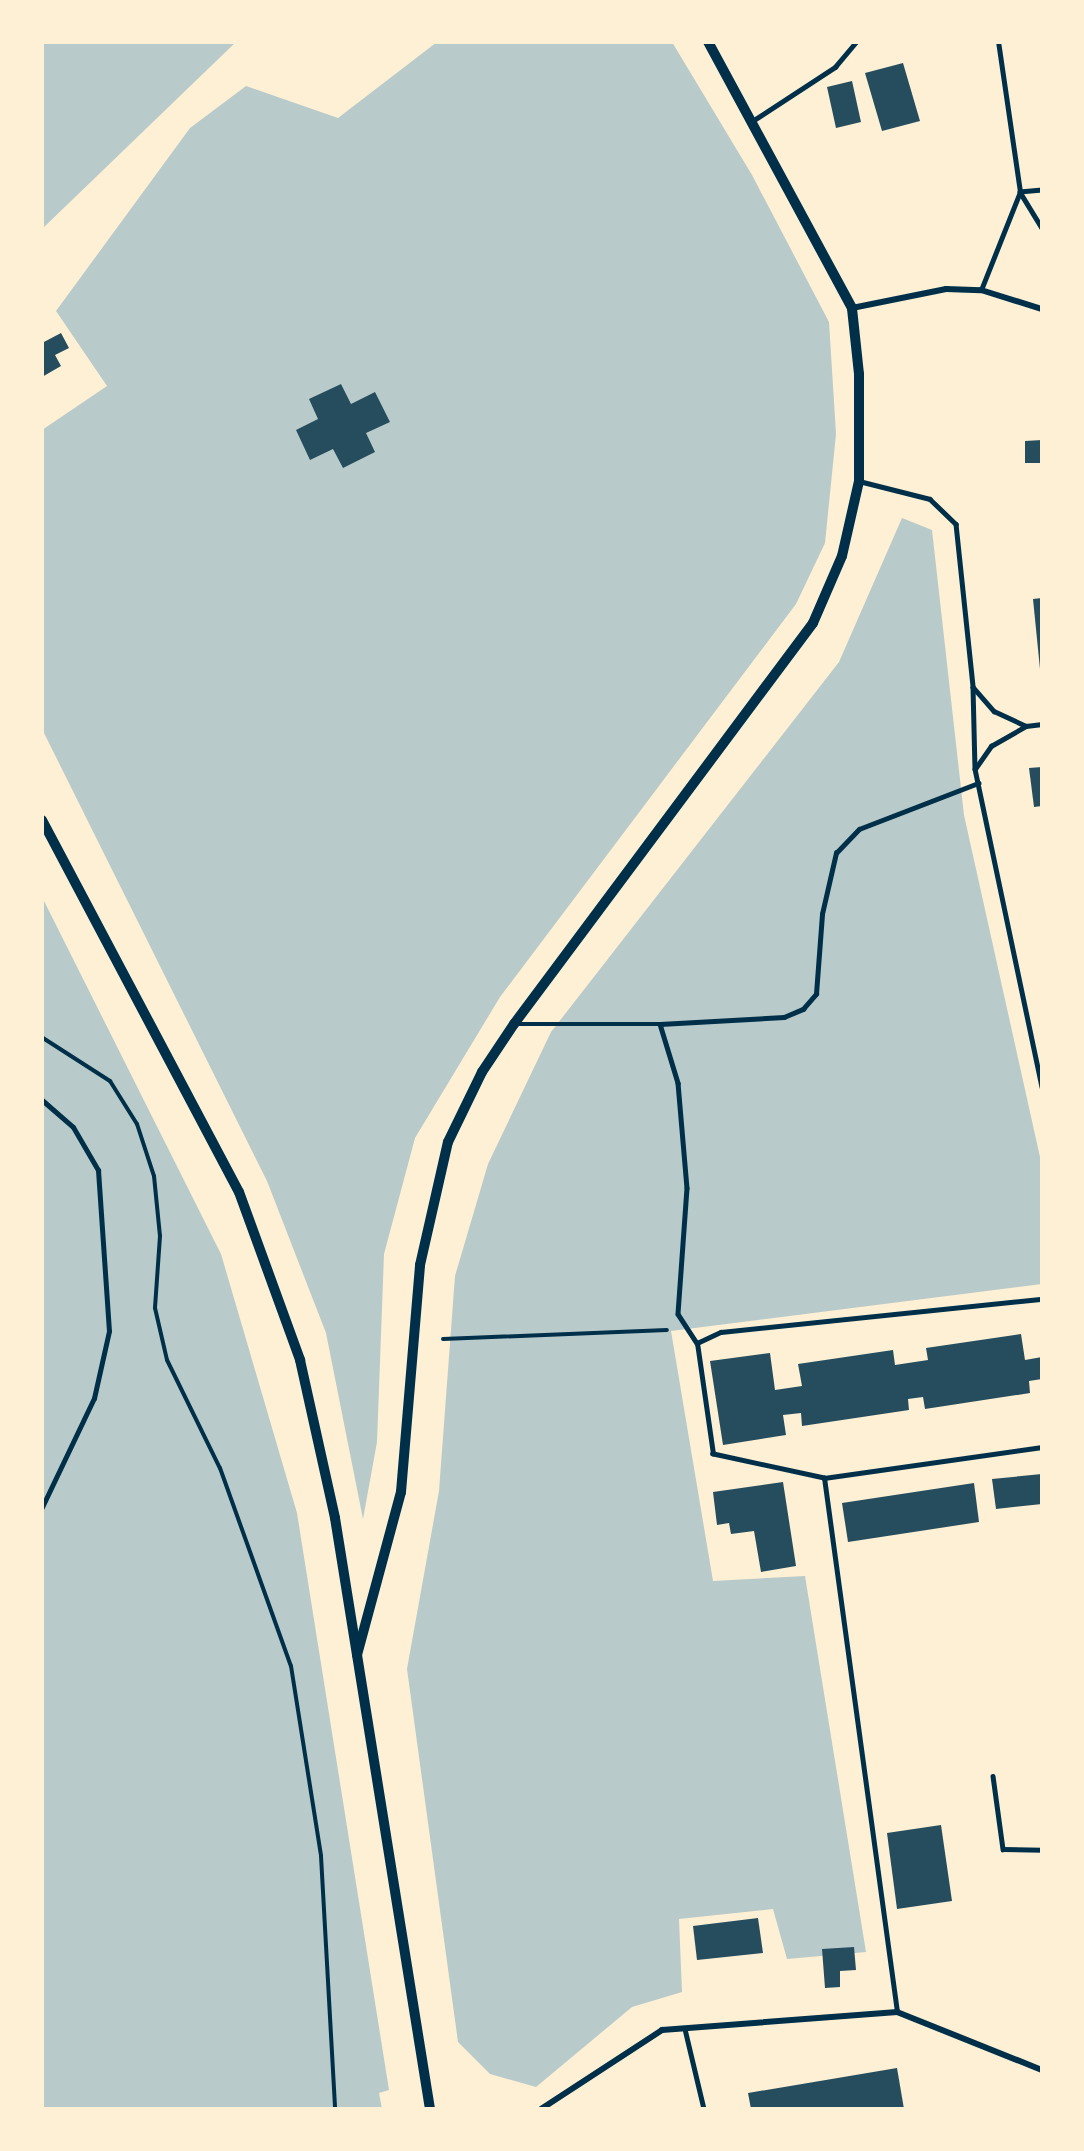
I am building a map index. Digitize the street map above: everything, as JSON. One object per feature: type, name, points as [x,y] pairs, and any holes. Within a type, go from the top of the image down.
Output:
[{"type":"street","points":[[357,1655],[401,1492],[420,1265],[448,1142],[482,1072],[514,1024],[813,623],[842,556],[859,481],[859,374],[852,308],[754,120],[708,42]]},
{"type":"street","points":[[852,308],[946,289],[981,290],[1042,309]]},
{"type":"street","points":[[42,820],[239,1192],[300,1360],[357,1655],[430,2109]]},
{"type":"street","points":[[42,1100],[73,1127],[98,1170],[109,1320],[105,1368],[42,1507]]},
{"type":"street","points":[[541,2109],[662,2030],[897,2012],[1042,2070]]},
{"type":"lane","points":[[754,120],[835,67],[855,42]]},
{"type":"lane","points":[[998,42],[1020,192],[1042,228]]},
{"type":"lane","points":[[1020,192],[1042,190]]},
{"type":"lane","points":[[981,290],[1020,192]]},
{"type":"lane","points":[[859,481],[930,499],[956,524],[973,687],[975,769],[1042,1087]]},
{"type":"lane","points":[[973,687],[994,711],[1026,726]]},
{"type":"lane","points":[[975,769],[991,746],[1026,726],[1042,724]]},
{"type":"lane","points":[[514,1024],[660,1024],[784,1017],[803,1010],[816,994],[822,914],[836,853],[859,829],[978,783]]},
{"type":"lane","points":[[660,1024],[678,1083],[687,1188],[678,1314],[697,1343],[696,1361],[713,1455],[824,1478],[1042,1446]]},
{"type":"lane","points":[[697,1343],[721,1332],[1042,1299]]},
{"type":"lane","points":[[824,1478],[897,2012]]},
{"type":"lane","points":[[993,1776],[1003,1849],[1042,1850]]},
{"type":"lane","points":[[685,2029],[704,2109]]},
{"type":"path","points":[[42,988],[42,1039],[110,1081],[137,1124],[154,1176],[160,1236],[155,1308],[167,1360],[220,1468],[291,1666],[321,1856],[335,2109]]},
{"type":"path","points":[[442,1339],[666,1330]]},
{"type":"shaded area","points":[[42,42],[236,42],[42,229]]},
{"type":"shaded area","points":[[437,42],[672,42],[752,175],[829,322],[836,434],[825,543],[796,604],[500,997],[415,1138],[384,1254],[377,1442],[363,1519],[326,1333],[267,1181],[42,729],[42,430],[107,386],[56,311],[190,128],[246,86],[338,118]]},
{"type":"shaded area","points":[[902,518],[932,530],[964,815],[1042,1166],[1042,1284],[671,1331],[713,1581],[805,1576],[866,1952],[787,1959],[773,1909],[679,1919],[682,1992],[632,2007],[536,2087],[490,2074],[458,2042],[407,1669],[439,1491],[455,1276],[488,1164],[551,1032],[839,662]]},
{"type":"shaded area","points":[[42,897],[221,1254],[297,1513],[389,2090],[379,2093],[382,2109],[42,2109]]},
{"type":"building","points":[[903,63],[920,121],[882,131],[865,73]]},
{"type":"building","points":[[852,81],[861,122],[836,128],[827,87]]},
{"type":"building","points":[[61,333],[69,348],[55,355],[61,366],[42,377],[42,343]]},
{"type":"building","points":[[341,384],[351,404],[375,392],[390,422],[366,433],[375,452],[343,468],[333,449],[310,460],[296,430],[318,419],[309,399]]},
{"type":"building","points":[[1042,440],[1042,463],[1025,463],[1025,441]]},
{"type":"building","points":[[1042,598],[1042,669],[1040,669],[1033,599]]},
{"type":"building","points":[[1042,767],[1042,806],[1034,807],[1029,768]]},
{"type":"building","points":[[1021,1334],[1025,1360],[1042,1357],[1042,1379],[1029,1381],[1030,1393],[925,1409],[923,1397],[908,1399],[909,1410],[802,1426],[801,1413],[783,1415],[786,1435],[723,1445],[710,1361],[770,1353],[775,1390],[802,1386],[798,1364],[893,1350],[895,1365],[928,1360],[926,1348]]},
{"type":"building","points":[[1042,1474],[1042,1504],[996,1509],[992,1479]]},
{"type":"building","points":[[783,1482],[796,1566],[761,1572],[754,1531],[731,1534],[729,1523],[717,1525],[713,1492]]},
{"type":"building","points":[[974,1483],[979,1522],[848,1542],[842,1503]]},
{"type":"building","points":[[941,1825],[952,1901],[897,1909],[887,1833]]},
{"type":"building","points":[[758,1918],[763,1953],[697,1960],[693,1926]]},
{"type":"building","points":[[854,1947],[856,1970],[840,1971],[840,1987],[825,1988],[822,1949]]},
{"type":"building","points":[[897,2068],[904,2109],[751,2109],[748,2093]]}]
